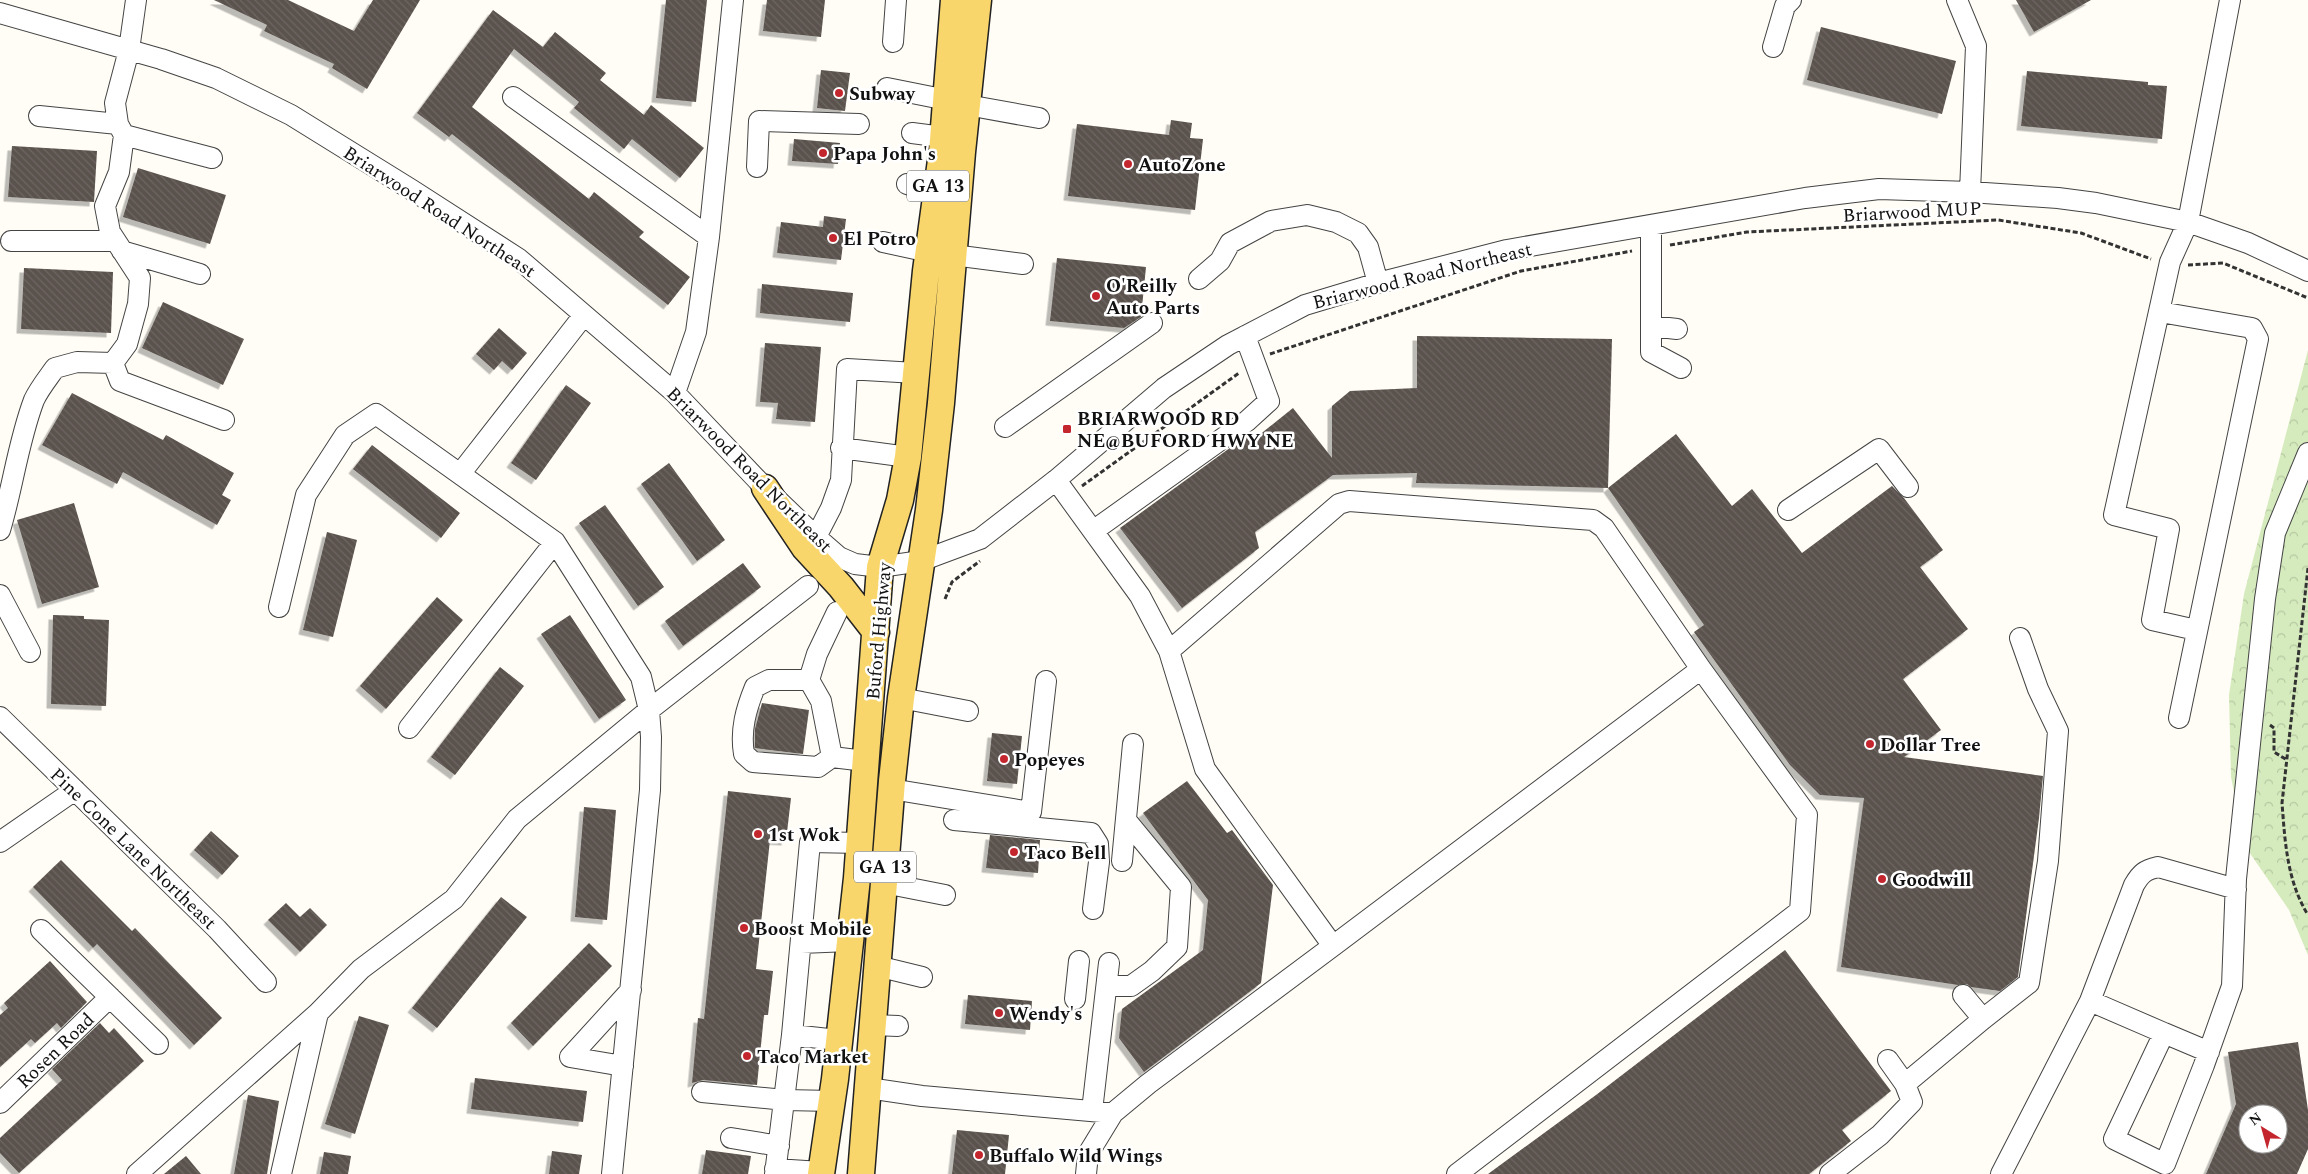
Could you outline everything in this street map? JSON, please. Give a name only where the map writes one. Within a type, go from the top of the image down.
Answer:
[{"type":"main road","name":"Buford Highway","points":[[861,1174],[868,1088],[885,1025],[877,966],[891,788],[901,698],[941,403],[941,254],[936,193],[943,137],[957,102],[954,0]]},
{"type":"main road","name":"Buford Highway","points":[[821,1173],[832,1101],[860,843],[880,566],[900,500],[908,457],[916,372],[941,254],[957,102],[978,0]]},
{"type":"main road","points":[[765,488],[805,548],[841,587],[876,632]]},
{"type":"street","points":[[113,363],[127,344],[138,304],[140,278],[110,232],[105,206],[119,172],[121,129],[115,103],[129,50],[136,0]]},
{"type":"street","points":[[675,392],[696,332],[709,237],[733,0]]},
{"type":"street","points":[[893,42],[896,0]]},
{"type":"street","points":[[1773,47],[1785,6],[1791,0]]},
{"type":"street","points":[[1957,0],[1976,46],[1970,192]]},
{"type":"street","points":[[2196,630],[2152,620],[2170,529],[2114,515],[2170,262],[2188,222],[2230,0]]},
{"type":"street","name":"Briarwood Road Northeast","points":[[0,13],[129,50],[216,78],[291,115],[519,259],[675,392],[765,488],[816,537],[839,557],[855,564],[880,566],[921,561],[980,539],[1056,480],[1164,388],[1228,345],[1305,305],[1378,283],[1507,250],[1805,198],[1879,189],[1970,192],[2058,198],[2096,203],[2188,222],[2248,243],[2308,272]]},
{"type":"street","points":[[887,88],[1039,118]]},
{"type":"street","points":[[513,97],[709,237]]},
{"type":"street","points":[[40,116],[121,129],[212,158]]},
{"type":"street","points":[[757,167],[759,121],[859,124]]},
{"type":"street","points":[[912,133],[943,137]]},
{"type":"street","points":[[907,184],[936,193]]},
{"type":"street","points":[[1199,279],[1220,261],[1230,244],[1271,222],[1307,215],[1336,222],[1358,233],[1368,247],[1378,283]]},
{"type":"street","points":[[1651,225],[1651,352],[1681,368]]},
{"type":"street","points":[[884,240],[941,254],[1023,264]]},
{"type":"street","points":[[12,241],[119,246],[200,274]]},
{"type":"street","points":[[2160,312],[2252,328],[2258,339],[2179,718]]},
{"type":"street","points":[[460,474],[584,315]]},
{"type":"street","points":[[1005,426],[1152,323]]},
{"type":"street","points":[[1651,326],[1677,329]]},
{"type":"street","points":[[1093,531],[1247,421],[1269,401],[1246,336]]},
{"type":"street","points":[[0,530],[11,492],[20,442],[35,398],[55,368],[77,362],[113,363]]},
{"type":"street","points":[[113,363],[120,381],[224,420]]},
{"type":"street","points":[[816,537],[831,508],[841,480],[841,448],[847,369],[916,372]]},
{"type":"street","points":[[279,607],[306,495],[345,435],[376,414],[555,542],[641,677],[649,710],[651,737],[650,790],[612,1174]]},
{"type":"street","points":[[841,448],[908,457]]},
{"type":"street","points":[[1788,510],[1879,449],[1908,487]]},
{"type":"street","points":[[2164,1033],[2114,1139],[2164,1164],[2209,1052],[2232,986],[2236,890],[2265,598],[2275,533],[2308,453]]},
{"type":"street","points":[[1056,480],[1140,596],[1169,651],[1205,769],[1333,946]]},
{"type":"street","points":[[1169,651],[1339,504],[1349,501],[1592,520],[1604,528],[1701,669],[1806,814],[1800,911],[1457,1174]]},
{"type":"street","points":[[409,728],[555,542]]},
{"type":"street","points":[[137,1174],[318,1014],[362,969],[454,899],[517,819],[649,710],[808,586]]},
{"type":"street","points":[[0,595],[30,652]]},
{"type":"street","points":[[832,757],[821,701],[810,680],[817,654],[838,612]]},
{"type":"street","points":[[1905,1084],[2029,983],[2048,861],[2058,731],[2038,689],[2020,638]]},
{"type":"street","points":[[1086,1174],[1088,1154],[1113,1113],[1148,1084],[1701,669]]},
{"type":"street","points":[[810,680],[769,680],[756,687],[745,711],[742,743],[744,754],[753,762],[818,767],[832,757],[865,761]]},
{"type":"street","points":[[891,788],[1031,812],[1046,681]]},
{"type":"street","points":[[901,698],[968,711]]},
{"type":"street","name":"Pine Cone Lane Northeast","points":[[0,717],[217,929],[266,982]]},
{"type":"street","points":[[1122,862],[1133,744]]},
{"type":"street","points":[[0,842],[75,790]]},
{"type":"street","points":[[954,820],[1091,833],[1098,844],[1093,909]]},
{"type":"street","points":[[1107,986],[1131,986],[1152,971],[1177,947],[1181,887],[1126,820]]},
{"type":"street","points":[[821,1173],[775,1172],[785,1100],[802,942],[810,842],[860,843]]},
{"type":"street","points":[[2002,1174],[2090,1001],[2134,885],[2140,874],[2146,870],[2158,867],[2236,890]]},
{"type":"street","points":[[884,883],[945,895]]},
{"type":"street","points":[[41,930],[158,1044]]},
{"type":"street","points":[[802,942],[849,941]]},
{"type":"street","points":[[1075,1000],[1080,961]]},
{"type":"street","points":[[1092,1112],[1109,963]]},
{"type":"street","points":[[877,966],[922,977]]},
{"type":"street","points":[[623,1066],[570,1057],[631,990]]},
{"type":"street","points":[[1963,995],[1984,1019]]},
{"type":"street","name":"Rosen Road","points":[[0,1103],[110,997]]},
{"type":"street","points":[[2090,1001],[2209,1052]]},
{"type":"street","points":[[281,1174],[318,1014]]},
{"type":"street","points":[[792,1035],[838,1040]]},
{"type":"street","points":[[1830,1174],[1880,1135],[1912,1102],[1905,1084],[1888,1060]]},
{"type":"street","points":[[868,1088],[922,1096],[1113,1113]]},
{"type":"street","points":[[702,1092],[785,1100],[832,1101]]},
{"type":"street","points":[[731,1138],[779,1146]]},
{"type":"path","name":"Briarwood MUP","points":[[1670,245],[1747,232],[1998,220],[2081,234],[2151,259]]},
{"type":"path","points":[[1269,354],[1521,271],[1632,252]]},
{"type":"path","points":[[2187,265],[2223,263],[2308,298]]},
{"type":"path","points":[[1086,483],[1246,368]]},
{"type":"path","points":[[2308,568],[2282,803],[2284,842],[2289,870],[2300,903],[2308,915]]},
{"type":"path","points":[[2274,728],[2274,752],[2287,760]]},
{"type":"green space","points":[[2308,350],[2308,955],[2289,910],[2245,846],[2231,777],[2229,695],[2244,594]]},
{"type":"building","points":[[214,0],[288,0],[354,31],[373,0],[420,0],[367,89],[332,68],[334,64],[264,31],[267,25]]},
{"type":"building","points":[[666,0],[707,0],[696,102],[656,98]]},
{"type":"building","points":[[767,0],[825,0],[821,37],[763,31]]},
{"type":"building","points":[[2016,0],[2091,0],[2034,32]]},
{"type":"building","points":[[493,10],[543,47],[555,32],[606,73],[600,80],[644,115],[651,105],[704,148],[680,178],[632,139],[624,149],[574,108],[579,102],[514,49],[472,107],[589,199],[594,192],[644,232],[639,237],[690,277],[668,305],[452,134],[449,137],[417,113]]},
{"type":"building","points":[[1821,27],[1956,61],[1942,114],[1807,80]]},
{"type":"building","points":[[821,70],[850,73],[845,111],[817,108]]},
{"type":"building","points":[[2027,71],[2148,82],[2148,85],[2167,86],[2162,139],[2021,126]]},
{"type":"building","points":[[1171,120],[1192,123],[1190,138],[1203,139],[1195,210],[1068,196],[1077,124],[1169,135]]},
{"type":"building","points":[[794,139],[840,143],[838,164],[792,161]]},
{"type":"building","points":[[12,146],[97,151],[94,202],[8,197]]},
{"type":"building","points":[[138,168],[226,195],[210,244],[123,217]]},
{"type":"building","points":[[824,216],[846,219],[841,260],[777,253],[781,222],[823,227]]},
{"type":"building","points":[[1057,258],[1146,267],[1141,317],[1124,328],[1050,321]]},
{"type":"building","points":[[24,268],[113,272],[111,333],[21,329]]},
{"type":"building","points":[[762,284],[853,293],[850,322],[760,313]]},
{"type":"building","points":[[163,302],[244,339],[223,385],[142,348]]},
{"type":"building","points":[[499,328],[527,353],[512,370],[502,361],[494,370],[476,354]]},
{"type":"building","points":[[1417,336],[1612,339],[1608,488],[1416,483],[1417,473],[1333,475],[1255,532],[1259,548],[1182,608],[1120,528],[1249,434],[1253,440],[1293,408],[1332,458],[1332,406],[1350,391],[1417,388]]},
{"type":"building","points":[[765,343],[821,347],[815,422],[776,419],[778,403],[760,402]]},
{"type":"building","points":[[566,385],[591,403],[536,480],[511,463]]},
{"type":"building","points":[[72,393],[163,440],[166,435],[234,473],[222,495],[231,500],[217,525],[123,472],[117,484],[42,445]]},
{"type":"building","points":[[1676,434],[1732,506],[1752,489],[1802,553],[1892,486],[1904,498],[1943,550],[1920,567],[1968,629],[1903,679],[1941,730],[1904,757],[2043,776],[2018,977],[2000,991],[1971,987],[1967,984],[1958,985],[1841,967],[1864,798],[1820,795],[1790,765],[1694,632],[1704,625],[1608,488]]},
{"type":"building","points":[[372,445],[460,513],[441,538],[353,469]]},
{"type":"building","points":[[669,463],[725,540],[697,561],[641,484]]},
{"type":"building","points":[[74,503],[99,587],[42,604],[17,520]]},
{"type":"building","points":[[605,505],[664,587],[638,606],[579,523]]},
{"type":"building","points":[[327,532],[357,540],[333,637],[303,630]]},
{"type":"building","points":[[743,563],[761,587],[683,646],[665,621]]},
{"type":"building","points":[[437,597],[463,620],[386,709],[360,686]]},
{"type":"building","points":[[53,615],[84,616],[84,619],[109,620],[106,706],[51,704]]},
{"type":"building","points":[[570,615],[626,700],[599,719],[541,634]]},
{"type":"building","points":[[500,667],[524,686],[455,775],[431,757]]},
{"type":"building","points":[[762,703],[809,710],[803,754],[755,748],[755,729]]},
{"type":"building","name":"Popeyes","points":[[992,733],[1022,736],[1017,784],[987,781]]},
{"type":"building","points":[[1187,781],[1227,833],[1232,830],[1273,885],[1261,983],[1144,1072],[1119,1038],[1122,1009],[1203,950],[1208,900],[1143,813]]},
{"type":"building","points":[[728,791],[791,798],[786,841],[770,840],[756,969],[773,971],[768,1015],[764,1015],[757,1085],[703,1080],[692,1083],[698,1018],[704,1019]]},
{"type":"building","points":[[584,807],[616,810],[607,920],[575,917]]},
{"type":"building","points":[[211,831],[239,856],[222,875],[194,850]]},
{"type":"building","name":"Taco Bell","points":[[990,835],[1040,840],[1038,873],[986,868]]},
{"type":"building","points":[[61,860],[132,931],[135,928],[222,1018],[194,1045],[97,944],[93,948],[33,887]]},
{"type":"building","points":[[501,897],[527,917],[437,1028],[412,1008]]},
{"type":"building","points":[[286,903],[300,917],[310,908],[327,925],[300,952],[268,920]]},
{"type":"building","points":[[589,943],[612,966],[533,1046],[511,1023]]},
{"type":"building","points":[[1785,950],[1891,1091],[1842,1130],[1851,1141],[1809,1174],[1488,1174],[1596,1095]]},
{"type":"building","points":[[50,961],[87,1002],[61,1028],[57,1023],[35,1043],[31,1039],[0,1067],[0,1015],[8,1008],[4,1003]]},
{"type":"building","points":[[968,995],[1032,1001],[1030,1030],[965,1024]]},
{"type":"building","points":[[359,1016],[389,1025],[355,1134],[325,1124]]},
{"type":"building","points":[[100,1023],[109,1033],[114,1028],[144,1061],[19,1173],[0,1153],[0,1138],[62,1080],[52,1069]]},
{"type":"building","points":[[2298,1042],[2308,1110],[2308,1149],[2297,1174],[2206,1174],[2236,1104],[2228,1052]]},
{"type":"building","points":[[475,1078],[587,1091],[583,1122],[471,1109]]},
{"type":"building","points":[[248,1095],[279,1101],[267,1174],[234,1174]]},
{"type":"building","points":[[957,1130],[1009,1135],[1005,1174],[952,1174]]},
{"type":"building","points":[[706,1150],[751,1156],[748,1174],[702,1174]]},
{"type":"building","points":[[552,1151],[582,1155],[579,1174],[549,1174]]},
{"type":"building","points":[[324,1152],[351,1156],[348,1174],[320,1174]]},
{"type":"building","points":[[186,1156],[201,1174],[164,1174]]},
{"type":"place","name":"Subway","points":[[839,93]]},
{"type":"place","name":"Papa John's","points":[[823,153]]},
{"type":"place","name":"AutoZone","points":[[1128,164]]},
{"type":"place","name":"El Potro","points":[[833,238]]},
{"type":"place","name":"O'Reilly Auto Parts","points":[[1096,296]]},
{"type":"place","name":"BRIARWOOD RD NE@BUFORD HWY NE","points":[[1067,429]]},
{"type":"place","name":"Dollar Tree","points":[[1870,744]]},
{"type":"place","name":"Popeyes","points":[[1004,759]]},
{"type":"place","name":"1st Wok","points":[[758,834]]},
{"type":"place","name":"Taco Bell","points":[[1014,852]]},
{"type":"place","name":"Goodwill","points":[[1882,879]]},
{"type":"place","name":"Boost Mobile","points":[[744,928]]},
{"type":"place","name":"Wendy's","points":[[999,1013]]},
{"type":"place","name":"Taco Market","points":[[747,1056]]},
{"type":"place","name":"Buffalo Wild Wings","points":[[979,1155]]}]
